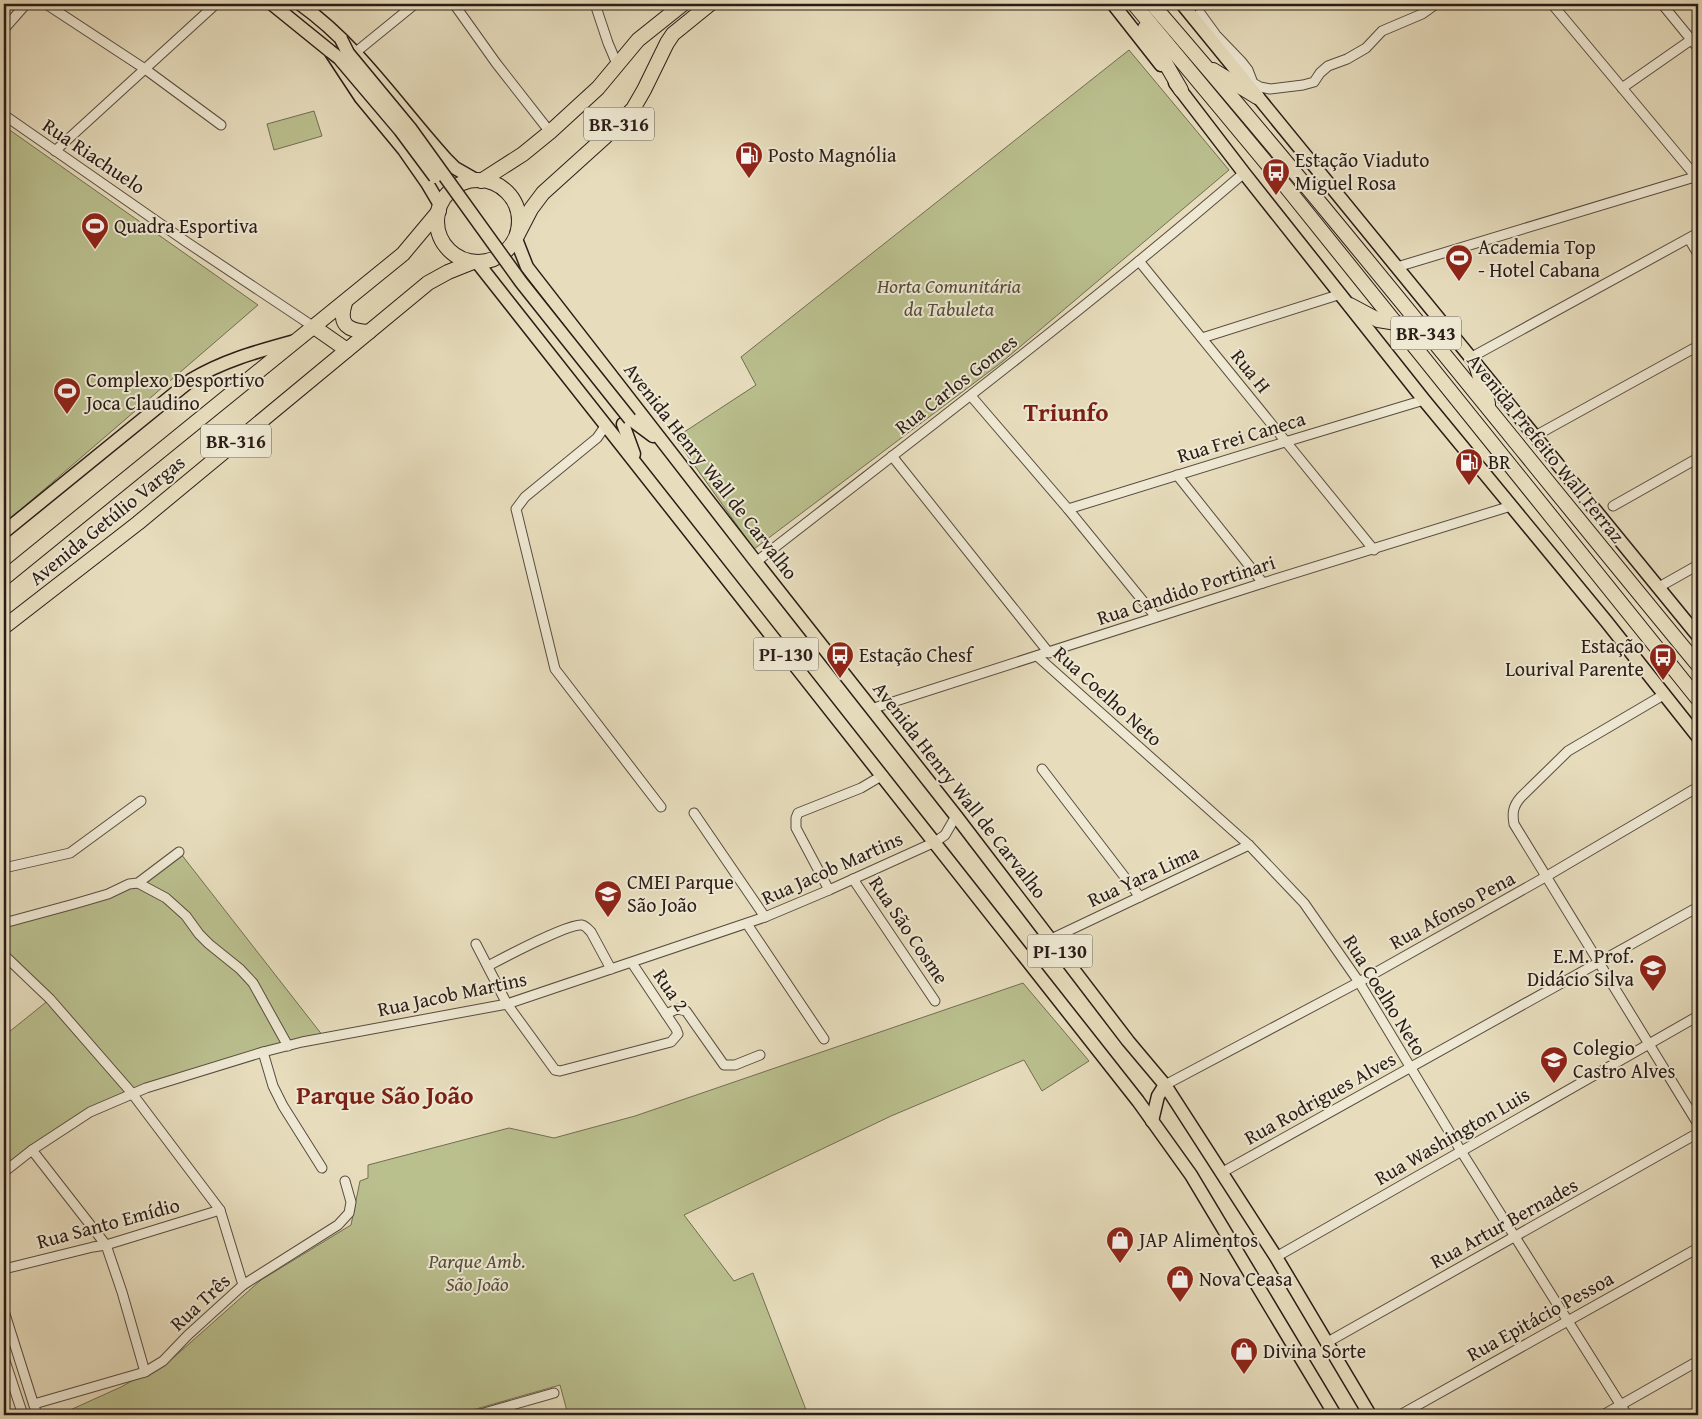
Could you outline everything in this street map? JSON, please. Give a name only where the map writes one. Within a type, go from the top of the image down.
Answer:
[{"type":"highway","name":"Avenida Getúlio Vargas","points":[[4,578],[403,254],[439,208],[444,198],[455,187],[469,181],[483,181],[523,154],[550,132],[594,92],[638,40],[682,4]]},
{"type":"highway","name":"Avenida Getúlio Vargas","points":[[4,627],[138,523],[428,283],[448,272],[475,262],[489,261],[500,257],[509,249],[543,192],[605,137],[633,109],[673,34],[710,4]]},
{"type":"highway","points":[[1133,4],[1181,90]]},
{"type":"highway","name":"Avenida Prefeito Wall Ferraz","points":[[1133,4],[1397,323],[1698,699]]},
{"type":"highway","name":"Avenida Prefeito Wall Ferraz","points":[[1152,4],[1204,64],[1698,665]]},
{"type":"highway","points":[[1204,64],[1257,97]]},
{"type":"highway","name":"Avenida Henry Wall de Carvalho","points":[[483,181],[506,190],[516,203],[519,210],[520,225],[516,238]]},
{"type":"highway","points":[[439,208],[437,226],[441,239],[449,250],[460,258],[475,262]]},
{"type":"highway","name":"BR-343","points":[[1345,299],[1378,320],[1397,323]]},
{"type":"highway","points":[[345,303],[342,316],[345,325],[355,331],[369,332]]},
{"type":"highway","points":[[314,327],[347,350]]},
{"type":"highway","points":[[1473,361],[1490,411]]},
{"type":"main road","points":[[272,4],[339,58],[400,130],[498,263],[626,421],[664,443]]},
{"type":"main road","points":[[300,4],[312,12],[356,52],[455,168],[483,181]]},
{"type":"main road","name":"BR-343","points":[[1113,4],[1244,173],[1345,299]]},
{"type":"main road","name":"Avenida Prefeito Wall Ferraz","points":[[1182,4],[1251,84],[1257,97],[1698,636]]},
{"type":"main road","points":[[341,40],[348,54],[410,128],[521,282],[626,421],[638,466]]},
{"type":"main road","points":[[330,51],[360,98],[404,150],[427,183],[439,208]]},
{"type":"main road","name":"Avenida Henry Wall de Carvalho","points":[[516,238],[527,266],[956,816],[1128,1041],[1165,1085],[1276,1258],[1370,1415]]},
{"type":"main road","name":"PI-130","points":[[475,262],[1105,1057],[1191,1176],[1335,1415]]},
{"type":"main road","points":[[1345,299],[1424,400],[1665,694],[1698,737]]},
{"type":"main road","name":"Avenida Getúlio Vargas","points":[[4,532],[191,380],[214,367],[236,358],[297,341]]},
{"type":"main road","points":[[1152,1121],[1158,1096],[1165,1085]]},
{"type":"street","points":[[4,29],[26,4]]},
{"type":"street","points":[[46,4],[145,69],[221,125]]},
{"type":"street","points":[[55,151],[216,4]]},
{"type":"street","points":[[356,52],[415,4]]},
{"type":"street","points":[[454,4],[550,132]]},
{"type":"street","points":[[595,4],[617,64]]},
{"type":"street","points":[[1200,13],[1216,35],[1248,70],[1251,84],[1270,89],[1314,82],[1328,66],[1347,59],[1366,48],[1382,31],[1422,14],[1436,4]]},
{"type":"street","points":[[1396,267],[1698,177],[1552,4]]},
{"type":"street","points":[[1662,4],[1695,38],[1698,48]]},
{"type":"street","points":[[1622,88],[1695,38]]},
{"type":"street","name":"Rua Riachuelo","points":[[4,115],[314,327]]},
{"type":"street","name":"Rua Carlos Gomes","points":[[756,562],[971,396],[1139,261],[1244,173]]},
{"type":"street","points":[[1473,361],[1698,233]]},
{"type":"street","points":[[1689,238],[1698,254]]},
{"type":"street","name":"Rua H","points":[[1139,261],[1374,550]]},
{"type":"street","points":[[1202,338],[1345,299]]},
{"type":"street","points":[[1535,436],[1698,346]]},
{"type":"street","points":[[971,396],[1068,509],[1156,618]]},
{"type":"street","name":"Rua Frei Caneca","points":[[1068,509],[1424,400]]},
{"type":"street","points":[[606,425],[597,438],[525,497],[516,509],[555,669],[662,807]]},
{"type":"street","points":[[892,456],[1048,652]]},
{"type":"street","points":[[1612,506],[1698,458]]},
{"type":"street","points":[[1177,475],[1263,583]]},
{"type":"street","name":"Rua Candido Portinari","points":[[871,709],[1263,583],[1511,506]]},
{"type":"street","points":[[1659,587],[1698,566]]},
{"type":"street","name":"Rua Coelho Neto","points":[[1038,656],[1249,845],[1304,903],[1359,982],[1461,1152],[1516,1236],[1627,1415]]},
{"type":"street","points":[[1665,694],[1568,751],[1516,803],[1512,815],[1514,824],[1698,1124]]},
{"type":"street","points":[[1042,769],[1140,898]]},
{"type":"street","points":[[829,890],[796,828],[798,813],[861,788],[883,775]]},
{"type":"street","name":"Rua Afonso Pena","points":[[1165,1085],[1359,982],[1698,788]]},
{"type":"street","points":[[4,868],[70,853],[141,801]]},
{"type":"street","points":[[694,813],[766,917]]},
{"type":"street","name":"Rua Jacob Martins","points":[[4,1172],[32,1150],[90,1112],[132,1094],[190,1074],[288,1046],[332,1036],[507,1004],[747,924],[829,890],[934,842],[945,835],[956,816]]},
{"type":"street","name":"Rua Yara Lima","points":[[1051,939],[1249,845]]},
{"type":"street","points":[[4,923],[99,897],[129,884],[138,883],[179,852]]},
{"type":"street","name":"Rua São Cosme","points":[[853,879],[935,1001]]},
{"type":"street","points":[[138,883],[166,898],[186,916],[199,934],[220,954],[240,969],[253,983],[288,1046]]},
{"type":"street","name":"Rua Rodrigues Alves","points":[[1221,1174],[1698,907]]},
{"type":"street","points":[[747,924],[824,1039]]},
{"type":"street","points":[[488,966],[547,937],[581,925],[587,927],[591,932],[611,969]]},
{"type":"street","points":[[476,944],[507,1004]]},
{"type":"street","points":[[4,955],[50,1000],[132,1094],[220,1210],[243,1285]]},
{"type":"street","name":"Rua 2","points":[[507,1004],[555,1070],[560,1071],[671,1042],[677,1037],[676,1028],[632,962]]},
{"type":"street","points":[[666,1014],[677,1009],[686,1011],[724,1065],[735,1065],[760,1055]]},
{"type":"street","name":"Rua Washington Luis","points":[[1276,1258],[1698,1016]]},
{"type":"street","points":[[263,1052],[273,1086],[283,1106],[322,1168]]},
{"type":"street","name":"Rua Artur Bernades","points":[[1326,1343],[1698,1133]]},
{"type":"street","points":[[32,1150],[106,1245],[145,1372]]},
{"type":"street","name":"Rua Três","points":[[34,1404],[145,1372],[164,1361],[243,1285],[338,1225],[349,1213],[351,1202],[346,1181]]},
{"type":"street","name":"Rua Santo Emídio","points":[[4,1269],[106,1245],[220,1210]]},
{"type":"street","name":"Rua Epitácio Pessoa","points":[[1400,1415],[1698,1248]]},
{"type":"street","points":[[4,1312],[37,1415]]},
{"type":"street","points":[[4,1358],[23,1415]]},
{"type":"street","points":[[1603,1415],[1698,1362]]},
{"type":"street","points":[[478,1415],[554,1393]]},
{"type":"green space","name":"Horta Comunitária da Tabuleta","points":[[1129,50],[1229,170],[1002,362],[754,549],[675,438],[756,385],[741,357]]},
{"type":"green space","points":[[314,111],[322,136],[274,150],[267,124]]},
{"type":"green space","name":"Complexo Desportivo Joca Claudino","points":[[4,126],[258,305],[4,524]]},
{"type":"green space","points":[[181,854],[323,1036],[114,1101],[4,1171],[4,1036],[50,999],[4,950],[4,924],[124,889]]},
{"type":"green space","name":"Parque Amb. São João","points":[[1023,983],[1089,1061],[1042,1091],[1024,1060],[891,1116],[684,1215],[734,1281],[753,1273],[808,1415],[568,1415],[560,1385],[455,1415],[59,1415],[121,1387],[173,1358],[261,1280],[351,1225],[360,1181],[368,1178],[368,1165],[509,1128],[554,1138],[635,1116]]},
{"type":"place","name":"Posto Magnólia","points":[[749,179]]},
{"type":"place","name":"Estação Viaduto Miguel Rosa","points":[[1276,196]]},
{"type":"place","name":"Quadra Esportiva","points":[[95,250]]},
{"type":"place","name":"Academia Top - Hotel Cabana","points":[[1459,282]]},
{"type":"place","name":"Complexo Desportivo Joca Claudino","points":[[67,415]]},
{"type":"place","name":"BR","points":[[1469,486]]},
{"type":"place","name":"Estação Chesf","points":[[840,679]]},
{"type":"place","name":"Estação Lourival Parente","points":[[1663,681]]},
{"type":"place","name":"CMEI Parque São João","points":[[608,918]]},
{"type":"place","name":"E.M. Prof. Didácio Silva","points":[[1653,992]]},
{"type":"place","name":"Colegio Castro Alves","points":[[1554,1084]]},
{"type":"place","name":"JAP Alimentos","points":[[1120,1264]]},
{"type":"place","name":"Nova Ceasa","points":[[1180,1303]]},
{"type":"place","name":"Divina Sorte","points":[[1244,1375]]},
{"type":"district","name":"Triunfo","points":[[1066,412]]},
{"type":"district","name":"Parque São João","points":[[385,1095]]}]
